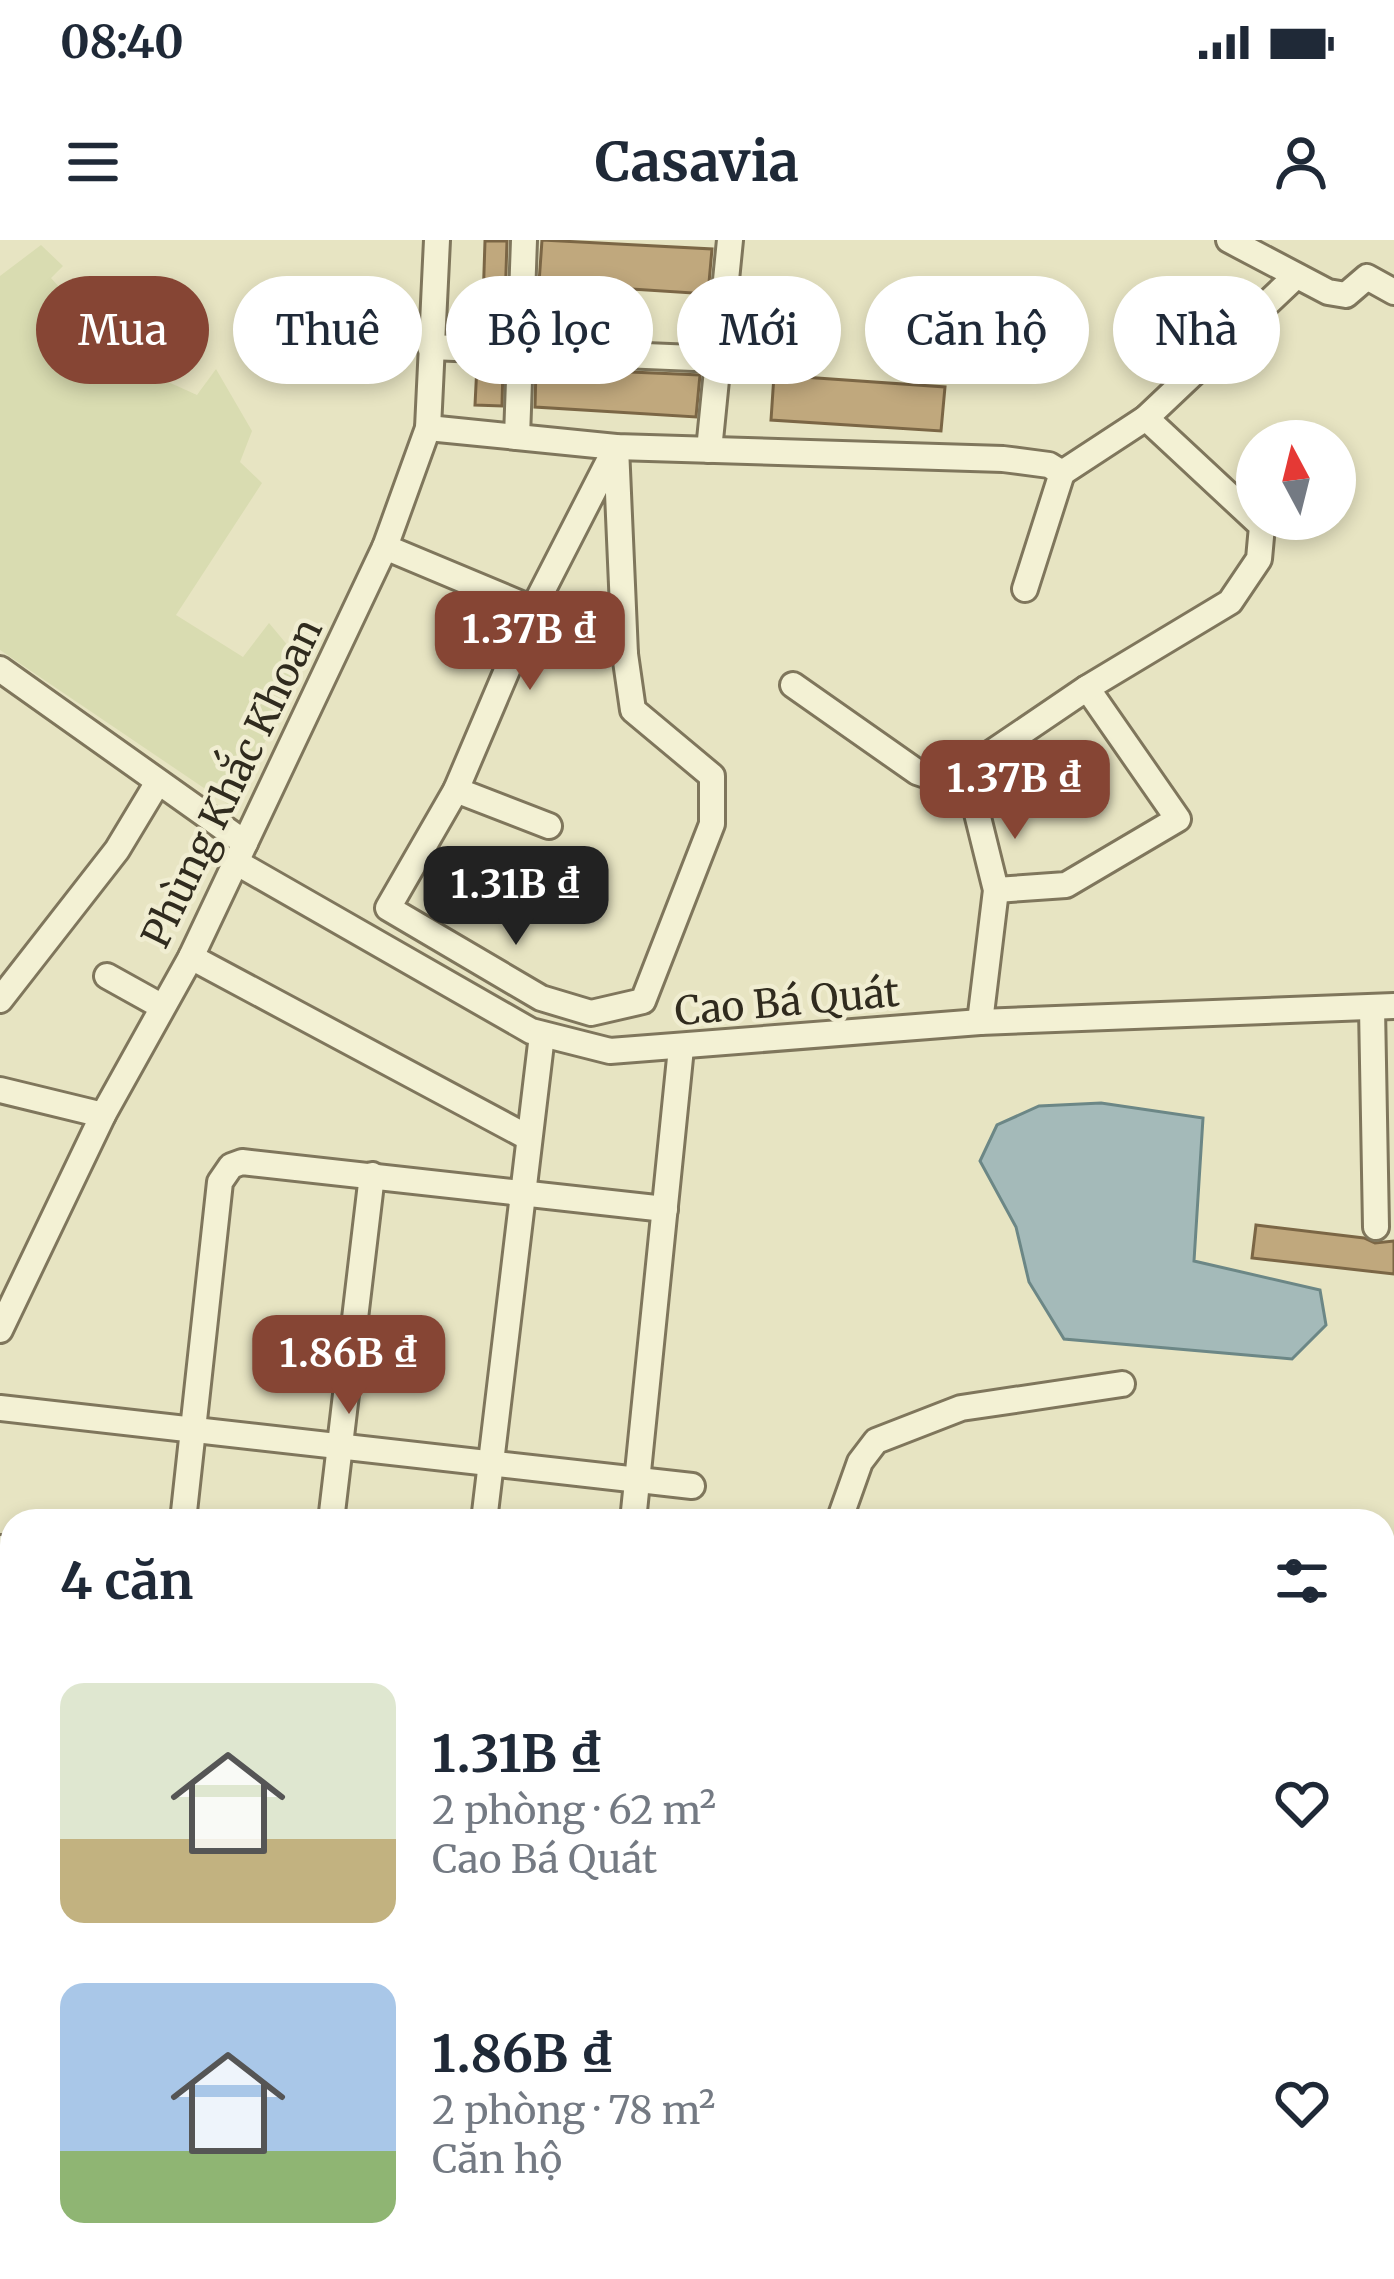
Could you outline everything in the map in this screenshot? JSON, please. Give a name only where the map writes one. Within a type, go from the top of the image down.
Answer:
[{"type":"street","name":"Phùng Khắc Khoan","points":[[3,1316],[103,1114],[191,957],[385,547],[428,428],[437,240]]},
{"type":"street","points":[[523,276],[524,240]]},
{"type":"street","points":[[726,276],[730,240]]},
{"type":"street","points":[[1229,240],[1328,292],[1346,295],[1364,277],[1394,292]]},
{"type":"street","points":[[1025,589],[1062,473],[1146,418],[1296,276]]},
{"type":"street","points":[[430,347],[446,348]]},
{"type":"street","points":[[517,437],[519,384]]},
{"type":"street","points":[[709,450],[716,384]]},
{"type":"street","points":[[980,1022],[996,890],[969,781],[981,758],[1230,602],[1259,559],[1262,526],[1146,418]]},
{"type":"street","points":[[428,428],[616,447],[1003,459],[1049,465],[1062,473]]},
{"type":"street","points":[[616,447],[625,655],[633,710],[712,776],[712,824],[643,1001],[591,1013],[542,998],[388,908],[456,790],[533,609],[616,447]]},
{"type":"street","points":[[385,547],[533,609],[625,655]]},
{"type":"street","name":"Cao Bá Quát","points":[[0,669],[158,782],[239,852],[542,1035],[610,1051],[980,1022],[1383,1007]]},
{"type":"street","points":[[793,685],[917,772],[969,781]]},
{"type":"street","points":[[996,890],[1066,885],[1178,819],[1087,688]]},
{"type":"street","points":[[0,1000],[117,850],[158,782]]},
{"type":"street","points":[[456,790],[548,826]]},
{"type":"street","points":[[191,957],[529,1138]]},
{"type":"street","points":[[107,976],[161,1006]]},
{"type":"street","points":[[1376,1227],[1383,1007]]},
{"type":"street","points":[[485,1509],[542,1035]]},
{"type":"street","points":[[634,1509],[681,1048]]},
{"type":"street","points":[[0,1090],[103,1114]]},
{"type":"street","points":[[184,1509],[224,1174],[242,1162],[665,1209]]},
{"type":"street","points":[[332,1509],[372,1175]]},
{"type":"street","points":[[843,1509],[860,1462],[875,1441],[961,1408],[1122,1384]]},
{"type":"street","points":[[0,1408],[692,1486]]},
{"type":"green space","points":[[41,245],[63,266],[53,276],[36,276],[36,384],[173,384],[197,395],[216,369],[252,431],[240,462],[262,483],[176,615],[243,657],[269,623],[304,665],[232,807],[0,650],[0,276]]},
{"type":"shaded area","points":[[1101,1103],[1203,1118],[1194,1261],[1320,1290],[1326,1325],[1292,1359],[1064,1339],[1029,1282],[1016,1227],[980,1161],[997,1125],[1039,1106]]},
{"type":"building","points":[[542,240],[712,249],[710,276],[677,276],[677,292],[653,290],[653,276],[539,276]]},
{"type":"building","points":[[485,241],[507,241],[506,276],[484,276]]},
{"type":"building","points":[[653,373],[677,374],[677,384],[699,384],[696,417],[535,407],[536,384],[653,384]]},
{"type":"building","points":[[841,380],[945,387],[941,431],[771,420],[773,384],[841,384]]},
{"type":"building","points":[[476,384],[503,384],[502,406],[475,405]]},
{"type":"building","points":[[1256,1225],[1375,1243],[1394,1241],[1394,1274],[1252,1258]]}]
